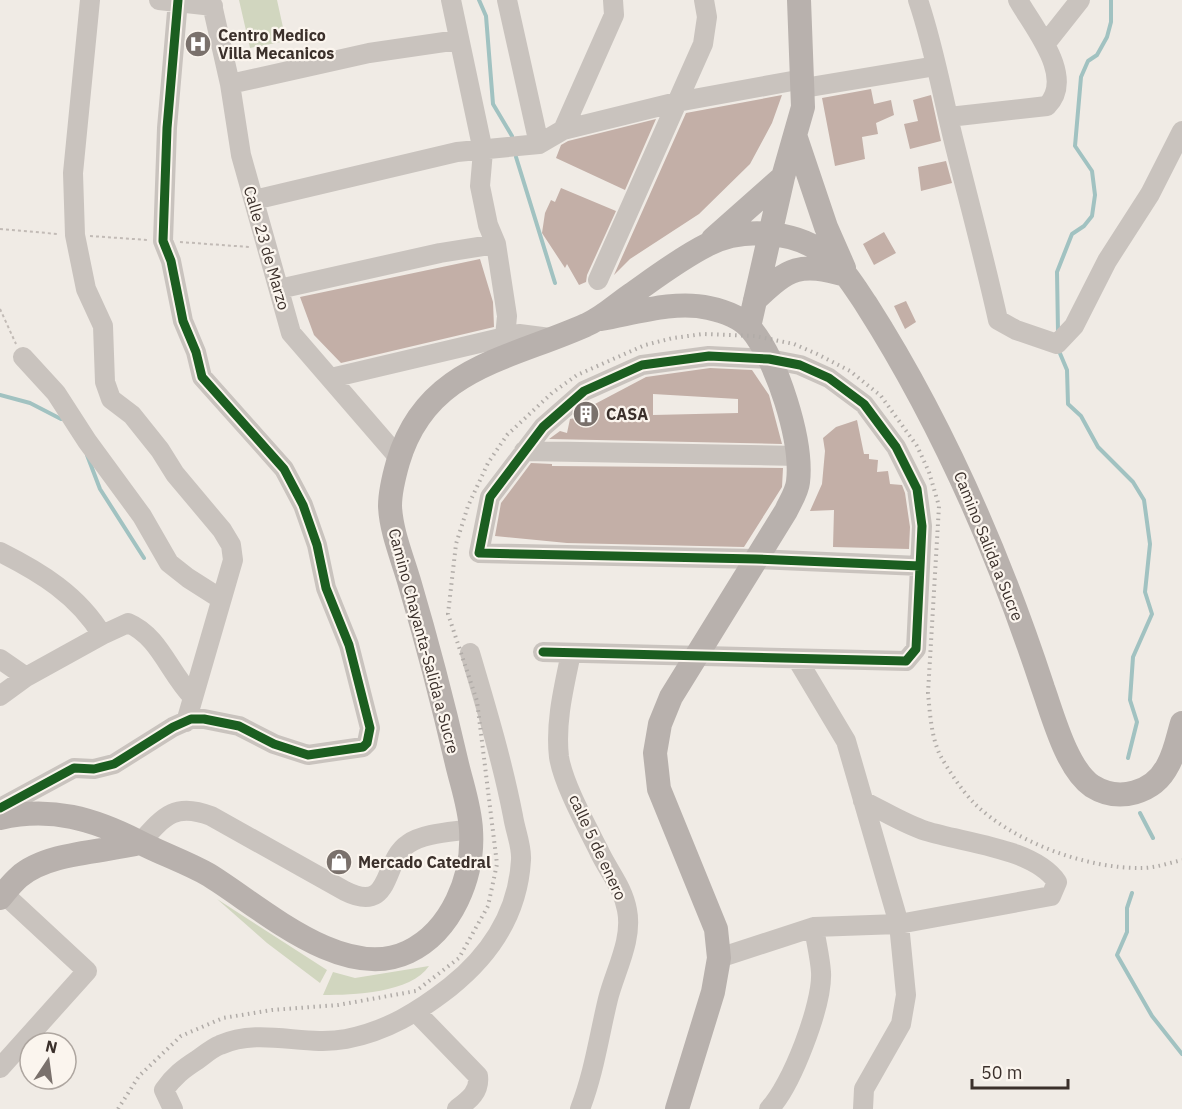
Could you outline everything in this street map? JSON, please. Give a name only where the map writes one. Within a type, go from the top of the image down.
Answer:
[{"type":"main road","points":[[749,327],[783,177],[804,107],[799,0]]},
{"type":"main road","points":[[796,138],[822,216],[847,275]]},
{"type":"main road","points":[[709,243],[783,177]]},
{"type":"main road","name":"Camino Chayanta-Salida a Sucre","points":[[0,818],[25,812],[87,819],[118,830],[140,843],[199,869],[325,948],[370,959],[409,952],[446,920],[459,899],[466,875],[471,829],[447,722],[392,523],[390,502],[405,437],[426,405],[452,382],[509,354],[591,324],[709,243],[752,233],[769,234]]},
{"type":"main road","name":"Camino Salida a Sucre","points":[[769,234],[788,237],[822,251],[847,275],[883,332],[961,474],[1038,670],[1054,721],[1076,770],[1092,786],[1113,794],[1129,795],[1150,786],[1168,767],[1182,723]]},
{"type":"main road","points":[[755,300],[786,272],[805,268],[847,275]]},
{"type":"main road","points":[[591,324],[597,320],[690,305],[725,313],[749,327],[769,360],[784,398],[799,456],[798,484],[786,511],[670,697],[660,724],[655,753],[659,789],[716,929],[719,958],[713,992],[676,1109]]},
{"type":"main road","points":[[2,896],[20,876],[35,868],[75,853],[115,849],[140,843]]},
{"type":"street","points":[[90,0],[73,173],[75,235],[86,289],[103,326],[105,382],[111,399],[132,415],[160,450],[175,474],[222,530],[231,545],[233,560],[186,722]]},
{"type":"street","points":[[451,0],[483,150],[480,186],[488,225],[496,244],[507,316],[505,337]]},
{"type":"street","points":[[507,0],[539,144]]},
{"type":"street","points":[[563,130],[614,15],[613,0]]},
{"type":"street","points":[[598,280],[703,44],[706,17],[704,0]]},
{"type":"street","points":[[918,0],[933,46],[998,320],[1016,330],[1057,344],[1074,326],[1107,261],[1150,194],[1182,131]]},
{"type":"street","points":[[949,117],[1047,106],[1054,98],[1057,86],[1046,43],[1018,0]]},
{"type":"street","points":[[1046,43],[1080,0]]},
{"type":"street","points":[[0,808],[74,768],[94,769],[114,764],[186,722],[204,719],[239,726],[274,744],[308,754],[363,747],[367,743],[370,728],[349,645],[326,588],[317,545],[303,505],[284,469],[202,377],[196,352],[183,321],[171,261],[162,241],[172,1],[212,3]]},
{"type":"street","name":"Calle 23 de Marzo","points":[[212,3],[230,84],[241,155],[291,333],[399,458]]},
{"type":"street","points":[[230,84],[369,53],[458,40]]},
{"type":"street","points":[[254,200],[457,153],[539,144],[563,130],[677,102],[936,66]]},
{"type":"street","points":[[279,289],[440,253],[496,244]]},
{"type":"street","points":[[332,378],[519,334],[550,338]]},
{"type":"street","points":[[543,652],[906,661],[916,649],[922,526],[917,489],[896,447],[864,404],[829,378],[800,365],[769,360],[709,356],[642,365],[584,391],[543,427],[490,497],[479,552],[756,558],[920,566]]},
{"type":"street","points":[[23,357],[56,393],[87,441],[142,516],[169,563],[221,599]]},
{"type":"street","points":[[524,451],[799,456]]},
{"type":"street","points":[[0,552],[28,566],[78,602],[102,634]]},
{"type":"street","points":[[0,696],[26,677],[102,634],[128,623],[140,628],[152,639],[179,683],[192,696]]},
{"type":"street","points":[[173,1109],[164,1090],[174,1075],[219,1045],[246,1038],[272,1036],[313,1042],[346,1039],[388,1026],[417,1013],[470,971],[493,945],[511,910],[521,859],[501,759],[470,653]]},
{"type":"street","name":"calle 5 de enero","points":[[571,653],[560,706],[560,758],[579,811],[600,853],[621,887],[628,913],[624,948],[608,999],[599,1048],[580,1109]]},
{"type":"street","points":[[797,658],[846,741],[899,924],[906,995],[901,1024],[864,1089],[863,1109]]},
{"type":"street","points":[[0,659],[26,677]]},
{"type":"street","points":[[719,958],[814,927],[899,924],[1051,896],[1057,882],[1048,869],[1005,851],[924,831],[863,801]]},
{"type":"street","points":[[140,843],[159,822],[175,812],[192,809],[211,816],[345,891],[357,897],[369,898],[382,890],[399,852],[409,842],[471,829]]},
{"type":"street","points":[[0,1068],[87,971],[2,896]]},
{"type":"street","points":[[776,1105],[816,1009],[821,974],[814,927]]},
{"type":"street","points":[[417,1013],[478,1076],[479,1083],[472,1098],[457,1109]]},
{"type":"path","points":[[0,229],[267,248]]},
{"type":"path","points":[[0,309],[10,335],[23,357]]},
{"type":"green space","points":[[239,0],[277,0],[286,41],[250,48]]},
{"type":"green space","points":[[217,899],[327,970],[320,983],[267,943]]},
{"type":"green space","points":[[429,966],[421,975],[395,987],[365,993],[323,995],[333,972],[355,978]]},
{"type":"building","points":[[871,89],[874,104],[891,100],[894,115],[876,123],[878,134],[862,137],[865,159],[835,166],[822,98]]},
{"type":"building","points":[[782,95],[772,123],[750,164],[699,214],[630,259],[614,275],[686,113]]},
{"type":"building","points":[[931,95],[941,141],[910,149],[904,124],[918,121],[913,100]]},
{"type":"building","points":[[656,119],[625,190],[556,158],[561,145],[568,141]]},
{"type":"building","points":[[946,161],[952,183],[921,191],[918,167]]},
{"type":"building","points":[[561,188],[616,211],[587,275],[586,282],[579,285],[567,264],[565,268],[542,233],[545,213],[551,200],[555,202]]},
{"type":"building","points":[[884,232],[896,253],[874,265],[863,244]]},
{"type":"building","points":[[480,259],[493,302],[494,327],[341,363],[314,335],[300,297]]},
{"type":"building","points":[[906,301],[916,322],[905,329],[894,306]]},
{"type":"building","points":[[710,368],[752,370],[769,395],[782,444],[549,439],[560,431],[567,433],[570,419],[580,417],[581,410],[592,410],[593,405],[646,377]],"holes":[[[653,394],[738,399],[738,413],[653,415]]]},
{"type":"building","points":[[857,420],[864,454],[869,454],[869,459],[878,460],[877,472],[888,471],[890,484],[902,485],[910,527],[909,549],[833,547],[834,510],[810,511],[822,484],[825,451],[823,438],[836,427]]},
{"type":"building","points":[[531,463],[552,464],[552,466],[783,468],[782,487],[744,547],[567,543],[495,536],[501,503]]},
{"type":"waterway","points":[[479,0],[486,16],[493,104],[512,136]]},
{"type":"waterway","points":[[1058,332],[1057,272],[1072,234],[1084,226],[1092,216],[1095,195],[1092,171],[1075,146],[1081,77],[1088,61],[1097,55],[1107,37],[1111,22],[1111,0]]},
{"type":"waterway","points":[[516,157],[555,283]]},
{"type":"waterway","points":[[1059,351],[1067,370],[1068,404],[1081,416],[1098,447],[1133,482],[1144,500],[1150,544],[1145,592],[1152,614],[1133,657],[1130,700],[1137,722],[1128,758]]},
{"type":"waterway","points":[[0,395],[30,403],[61,419]]},
{"type":"waterway","points":[[87,455],[100,489],[144,558]]},
{"type":"waterway","points":[[1140,813],[1153,838]]},
{"type":"waterway","points":[[1132,893],[1127,908],[1127,932],[1117,955],[1152,1016],[1182,1054]]},
{"type":"railway","points":[[118,1109],[139,1076],[181,1036],[223,1018],[272,1010],[338,1005],[416,991],[459,958],[488,906],[497,864],[477,701],[448,614],[456,544],[468,506],[488,463],[507,435],[552,393],[577,375],[645,345],[673,338],[703,334],[755,336],[794,344],[817,354],[850,371],[881,396],[917,446],[929,472],[939,506],[928,693],[931,724],[940,755],[956,781],[975,804],[991,818],[1030,841],[1075,858],[1098,864],[1142,868],[1182,860]]},
{"type":"cycle path","points":[[0,808],[74,768],[94,769],[114,764],[173,727],[191,719],[204,719],[239,726],[274,744],[308,755],[363,747],[367,743],[370,728],[349,645],[326,588],[317,545],[303,505],[284,469],[202,377],[196,352],[183,321],[171,261],[163,241],[167,128],[178,0]]},
{"type":"cycle path","points":[[543,652],[906,661],[916,649],[922,526],[917,489],[896,447],[864,404],[829,378],[800,365],[769,359],[709,356],[642,365],[584,391],[543,427],[490,497],[479,553],[756,559],[920,566]]},
{"type":"place","name":"Centro Medico Villa Mecanicos","points":[[198,44]]},
{"type":"place","name":"CASA","points":[[586,414]]},
{"type":"place","name":"Mercado Catedral","points":[[339,862]]}]
